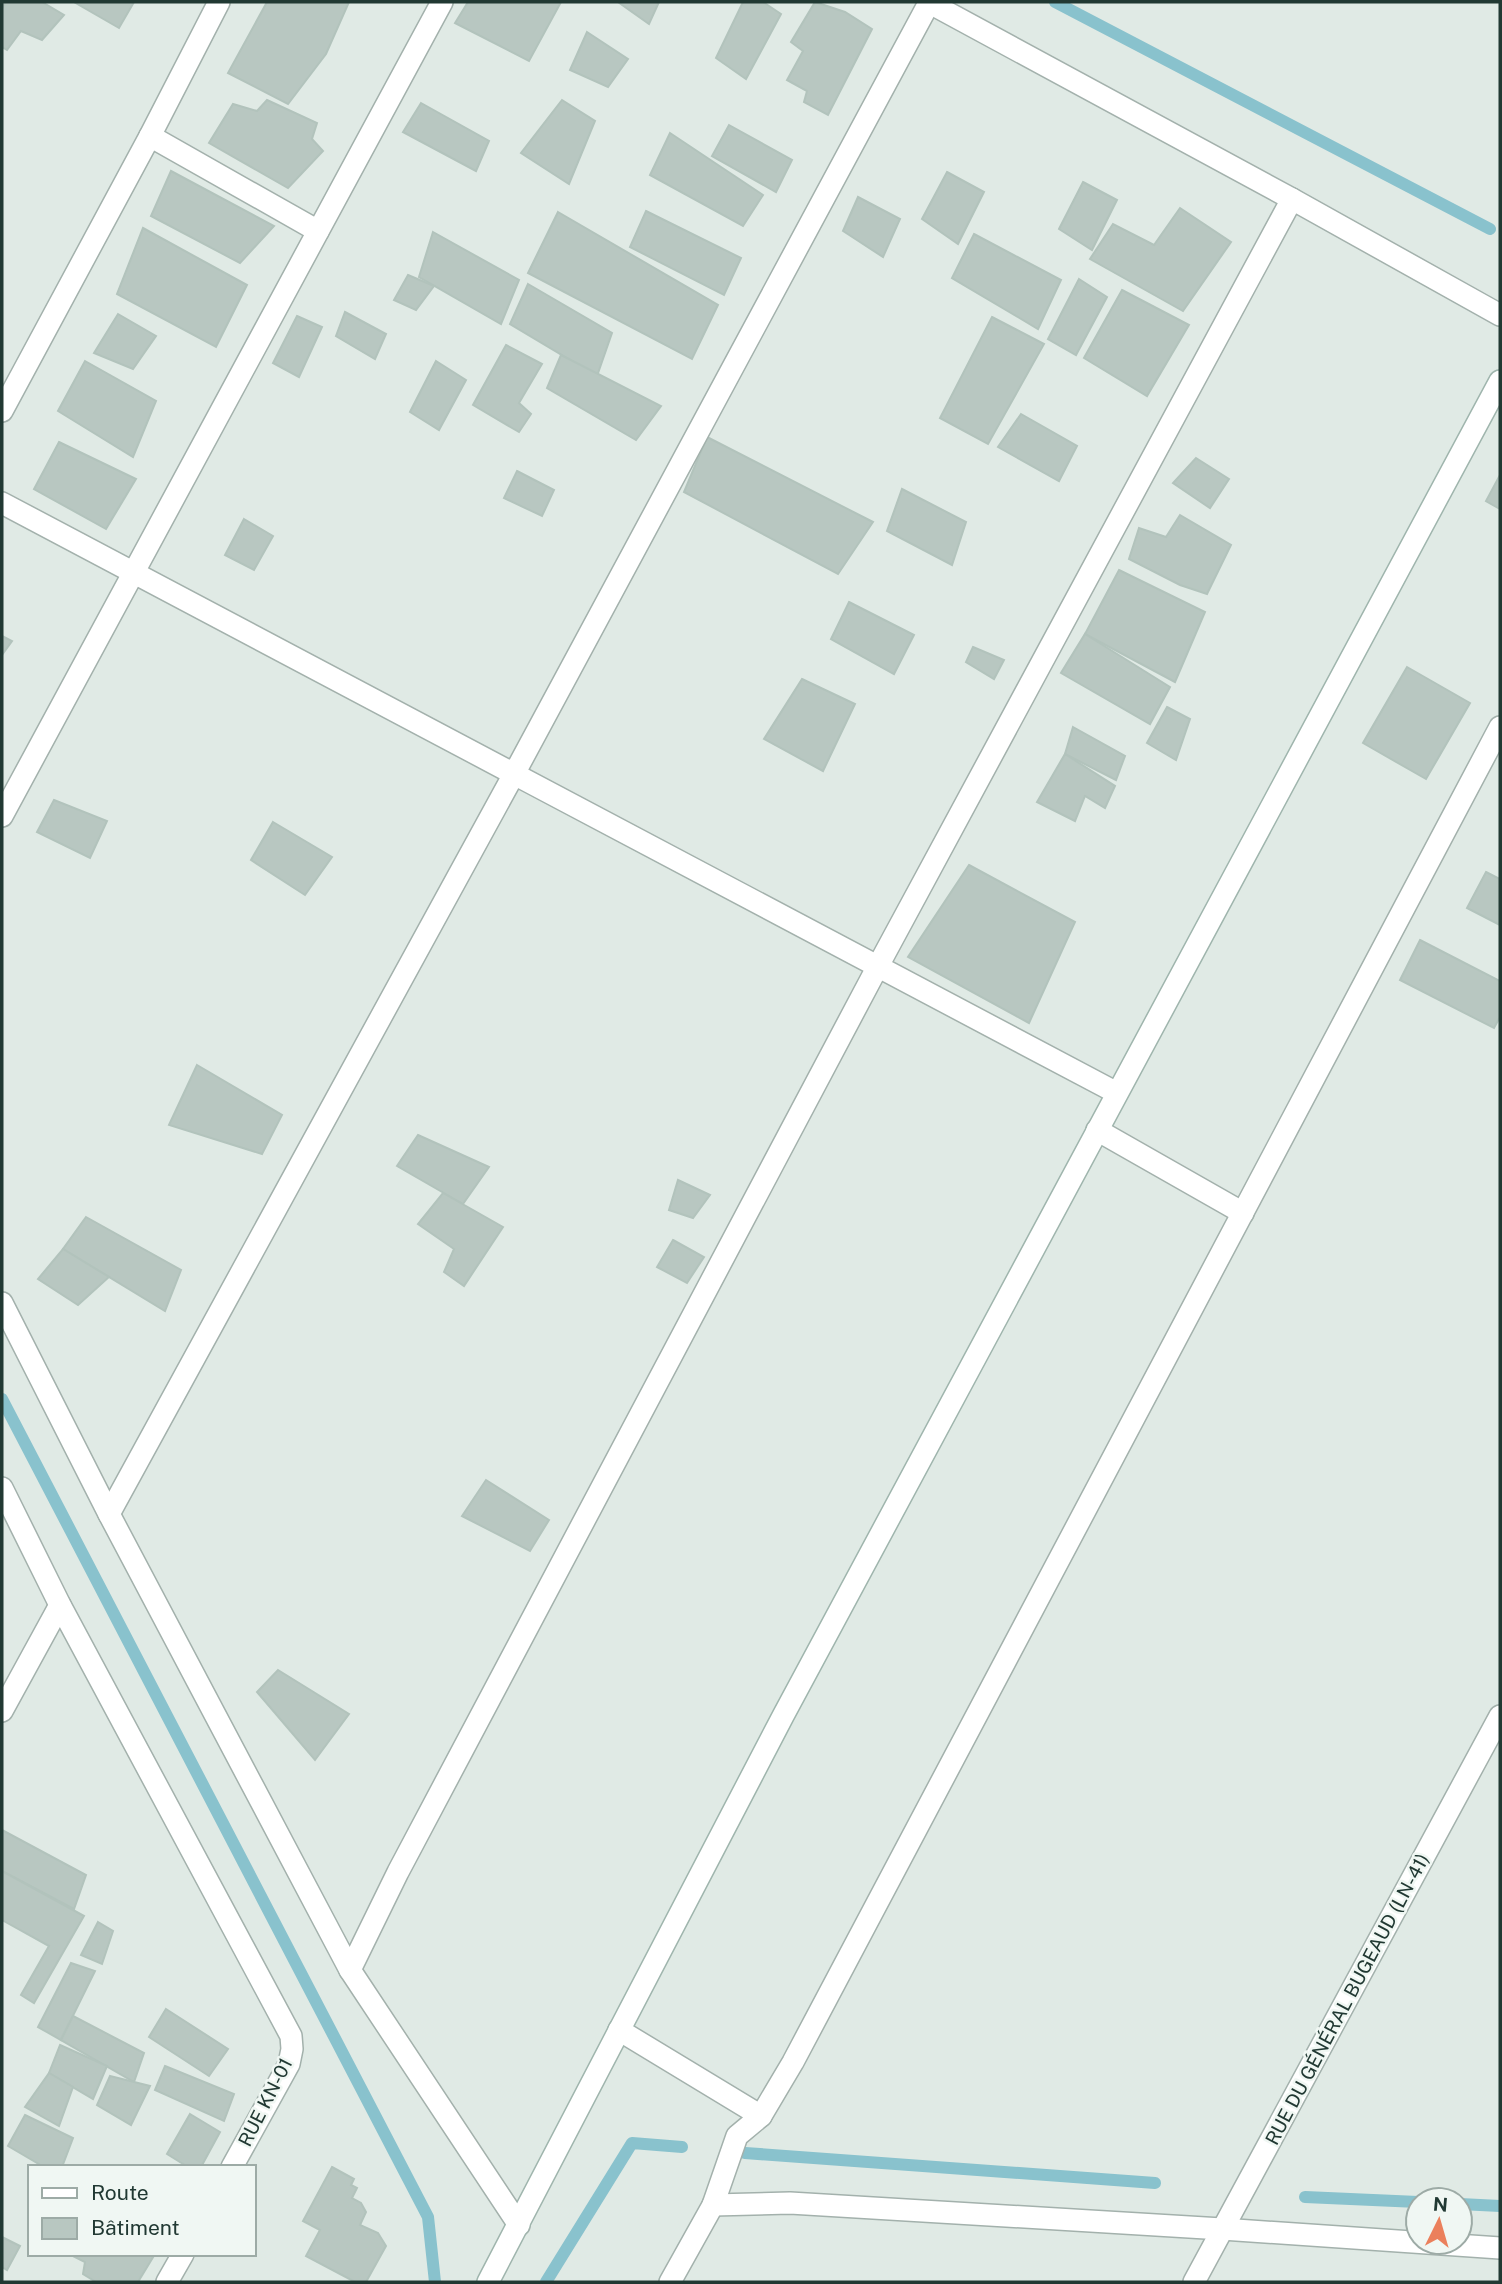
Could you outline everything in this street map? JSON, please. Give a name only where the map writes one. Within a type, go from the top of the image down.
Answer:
[{"type":"street","points":[[2,411],[219,2]]},
{"type":"street","points":[[2,816],[442,2]]},
{"type":"street","points":[[109,1514],[514,774],[929,2],[1500,315]]},
{"type":"street","points":[[149,136],[318,231]]},
{"type":"street","points":[[350,1970],[398,1872],[878,966],[1292,199]]},
{"type":"street","points":[[488,2282],[777,1728],[1500,381]]},
{"type":"street","points":[[2,503],[1117,1093]]},
{"type":"street","points":[[670,2282],[713,2205],[737,2136],[761,2116],[793,2062],[1500,727]]},
{"type":"street","points":[[1097,1130],[1243,1213]]},
{"type":"street","points":[[2,1303],[109,1514],[350,1970],[519,2225]]},
{"type":"street","points":[[2,1488],[60,1605],[2,1711]]},
{"type":"street","name":"RUE KN-01","points":[[60,1605],[291,2036],[289,2064],[233,2165]]},
{"type":"street","name":"RUE DU GÉNÉRAL BUGEAUD (LN-41)","points":[[1194,2282],[1500,1716]]},
{"type":"street","points":[[620,2030],[761,2116]]},
{"type":"street","points":[[713,2205],[790,2203],[1500,2248]]},
{"type":"street","points":[[167,2282],[182,2256]]},
{"type":"building","points":[[5,2],[42,2],[64,15],[42,40],[21,31],[7,50],[2,47],[2,9]]},
{"type":"building","points":[[74,2],[134,2],[119,28]]},
{"type":"building","points":[[267,2],[349,2],[326,54],[288,104],[228,73]]},
{"type":"building","points":[[468,2],[561,2],[529,61],[455,23]]},
{"type":"building","points":[[618,2],[659,2],[649,24]]},
{"type":"building","points":[[743,2],[763,2],[781,14],[746,79],[716,58]]},
{"type":"building","points":[[815,2],[845,12],[872,29],[828,115],[804,102],[807,91],[787,80],[803,51],[791,42]]},
{"type":"building","points":[[587,32],[628,59],[608,87],[570,70]]},
{"type":"building","points":[[267,100],[317,123],[312,139],[323,151],[288,188],[209,143],[233,104],[257,111]]},
{"type":"building","points":[[562,100],[595,121],[569,184],[521,153]]},
{"type":"building","points":[[421,103],[489,141],[476,171],[403,132]]},
{"type":"building","points":[[729,125],[792,160],[776,192],[712,156]]},
{"type":"building","points":[[670,133],[763,195],[743,226],[650,175]]},
{"type":"building","points":[[171,171],[274,226],[240,263],[151,216]]},
{"type":"building","points":[[947,172],[984,192],[958,244],[922,219]]},
{"type":"building","points":[[1083,182],[1117,200],[1092,250],[1059,229]]},
{"type":"building","points":[[858,197],[900,219],[883,257],[843,231]]},
{"type":"building","points":[[1180,208],[1231,242],[1183,311],[1090,259],[1113,224],[1154,245]]},
{"type":"building","points":[[646,211],[741,258],[724,295],[630,247]]},
{"type":"building","points":[[558,212],[718,305],[692,359],[528,273]]},
{"type":"building","points":[[143,228],[247,285],[216,347],[117,294]]},
{"type":"building","points":[[433,232],[519,280],[501,324],[419,277]]},
{"type":"building","points":[[974,234],[1061,280],[1038,329],[952,278]]},
{"type":"building","points":[[408,275],[434,286],[416,310],[394,300]]},
{"type":"building","points":[[1079,279],[1107,297],[1076,355],[1048,339]]},
{"type":"building","points":[[528,284],[612,333],[597,376],[510,324]]},
{"type":"building","points":[[1122,290],[1189,325],[1147,396],[1084,358]]},
{"type":"building","points":[[345,312],[386,334],[375,359],[336,336]]},
{"type":"building","points":[[118,314],[156,336],[133,369],[94,353]]},
{"type":"building","points":[[297,316],[322,327],[299,377],[273,363]]},
{"type":"building","points":[[992,317],[1044,344],[988,444],[940,418]]},
{"type":"building","points":[[506,345],[542,364],[519,403],[531,414],[519,432],[473,405]]},
{"type":"building","points":[[561,355],[661,406],[636,440],[547,388]]},
{"type":"building","points":[[85,361],[156,401],[133,457],[58,411]]},
{"type":"building","points":[[436,361],[466,380],[439,430],[410,412]]},
{"type":"building","points":[[1021,414],[1077,446],[1059,481],[998,447]]},
{"type":"building","points":[[707,437],[873,522],[838,574],[684,492]]},
{"type":"building","points":[[59,442],[136,479],[106,529],[34,489]]},
{"type":"building","points":[[1196,458],[1229,479],[1210,508],[1173,483]]},
{"type":"building","points":[[517,471],[554,490],[542,516],[504,498]]},
{"type":"building","points":[[1500,475],[1500,509],[1486,501]]},
{"type":"building","points":[[902,489],[966,522],[952,565],[887,531]]},
{"type":"building","points":[[1180,515],[1231,545],[1207,594],[1180,585],[1129,559],[1139,528],[1166,537]]},
{"type":"building","points":[[244,519],[273,536],[254,570],[225,555]]},
{"type":"building","points":[[1119,570],[1205,612],[1175,682],[1085,634]]},
{"type":"building","points":[[849,602],[914,635],[894,674],[831,639]]},
{"type":"building","points":[[1085,634],[1170,687],[1150,724],[1061,673]]},
{"type":"building","points":[[2,636],[12,641],[2,655]]},
{"type":"building","points":[[973,647],[1004,660],[994,679],[966,662]]},
{"type":"building","points":[[1407,667],[1470,703],[1426,779],[1363,743]]},
{"type":"building","points":[[802,679],[855,704],[823,771],[764,739]]},
{"type":"building","points":[[1167,707],[1190,719],[1176,760],[1147,743]]},
{"type":"building","points":[[1073,727],[1125,756],[1116,780],[1065,754]]},
{"type":"building","points":[[1065,754],[1115,786],[1105,808],[1085,796],[1075,821],[1037,802]]},
{"type":"building","points":[[54,800],[107,821],[90,858],[37,832]]},
{"type":"building","points":[[273,822],[332,857],[305,895],[251,860]]},
{"type":"building","points":[[969,865],[1075,922],[1029,1023],[908,957]]},
{"type":"building","points":[[1486,872],[1500,879],[1500,925],[1467,908]]},
{"type":"building","points":[[1420,940],[1500,981],[1500,1017],[1494,1028],[1400,980]]},
{"type":"building","points":[[197,1065],[282,1115],[262,1154],[169,1125]]},
{"type":"building","points":[[418,1135],[489,1167],[463,1204],[397,1166]]},
{"type":"building","points":[[678,1180],[710,1195],[693,1218],[669,1210]]},
{"type":"building","points":[[443,1193],[503,1227],[464,1286],[444,1272],[454,1249],[418,1224]]},
{"type":"building","points":[[86,1217],[181,1270],[165,1311],[63,1249]]},
{"type":"building","points":[[673,1240],[704,1257],[687,1283],[657,1267]]},
{"type":"building","points":[[63,1249],[109,1277],[78,1305],[38,1279]]},
{"type":"building","points":[[486,1480],[549,1520],[530,1551],[462,1516]]},
{"type":"building","points":[[278,1670],[349,1714],[315,1760],[257,1692]]},
{"type":"building","points":[[2,1830],[86,1875],[74,1909],[2,1871]]},
{"type":"building","points":[[2,1871],[84,1916],[34,2003],[21,1995],[49,1946],[2,1920]]},
{"type":"building","points":[[98,1922],[113,1931],[102,1964],[81,1955]]},
{"type":"building","points":[[71,1963],[95,1971],[61,2040],[38,2027]]},
{"type":"building","points":[[166,2009],[228,2049],[209,2076],[149,2037]]},
{"type":"building","points":[[73,2016],[144,2053],[134,2082],[61,2040]]},
{"type":"building","points":[[60,2045],[107,2066],[93,2099],[49,2073]]},
{"type":"building","points":[[165,2066],[234,2094],[224,2121],[155,2090]]},
{"type":"building","points":[[49,2073],[73,2087],[59,2126],[25,2107]]},
{"type":"building","points":[[110,2076],[150,2086],[131,2125],[97,2105]]},
{"type":"building","points":[[190,2114],[220,2132],[202,2165],[185,2165],[167,2154]]},
{"type":"building","points":[[25,2115],[73,2138],[63,2165],[41,2165],[8,2146]]},
{"type":"building","points":[[332,2167],[354,2179],[351,2185],[357,2188],[352,2198],[361,2203],[366,2212],[360,2225],[378,2233],[386,2246],[366,2282],[355,2282],[306,2256],[320,2230],[303,2221]]},
{"type":"building","points":[[2,2237],[20,2246],[7,2270],[2,2267]]},
{"type":"building","points":[[73,2256],[154,2256],[138,2282],[96,2282],[83,2274],[85,2262]]},
{"type":"waterway","points":[[1055,2],[1490,229]]},
{"type":"waterway","points":[[2,1399],[428,2217],[435,2282]]},
{"type":"waterway","points":[[546,2282],[632,2143],[682,2147]]},
{"type":"waterway","points":[[745,2153],[1155,2183]]},
{"type":"waterway","points":[[1305,2197],[1404,2201]]},
{"type":"waterway","points":[[1474,2205],[1500,2206]]}]
